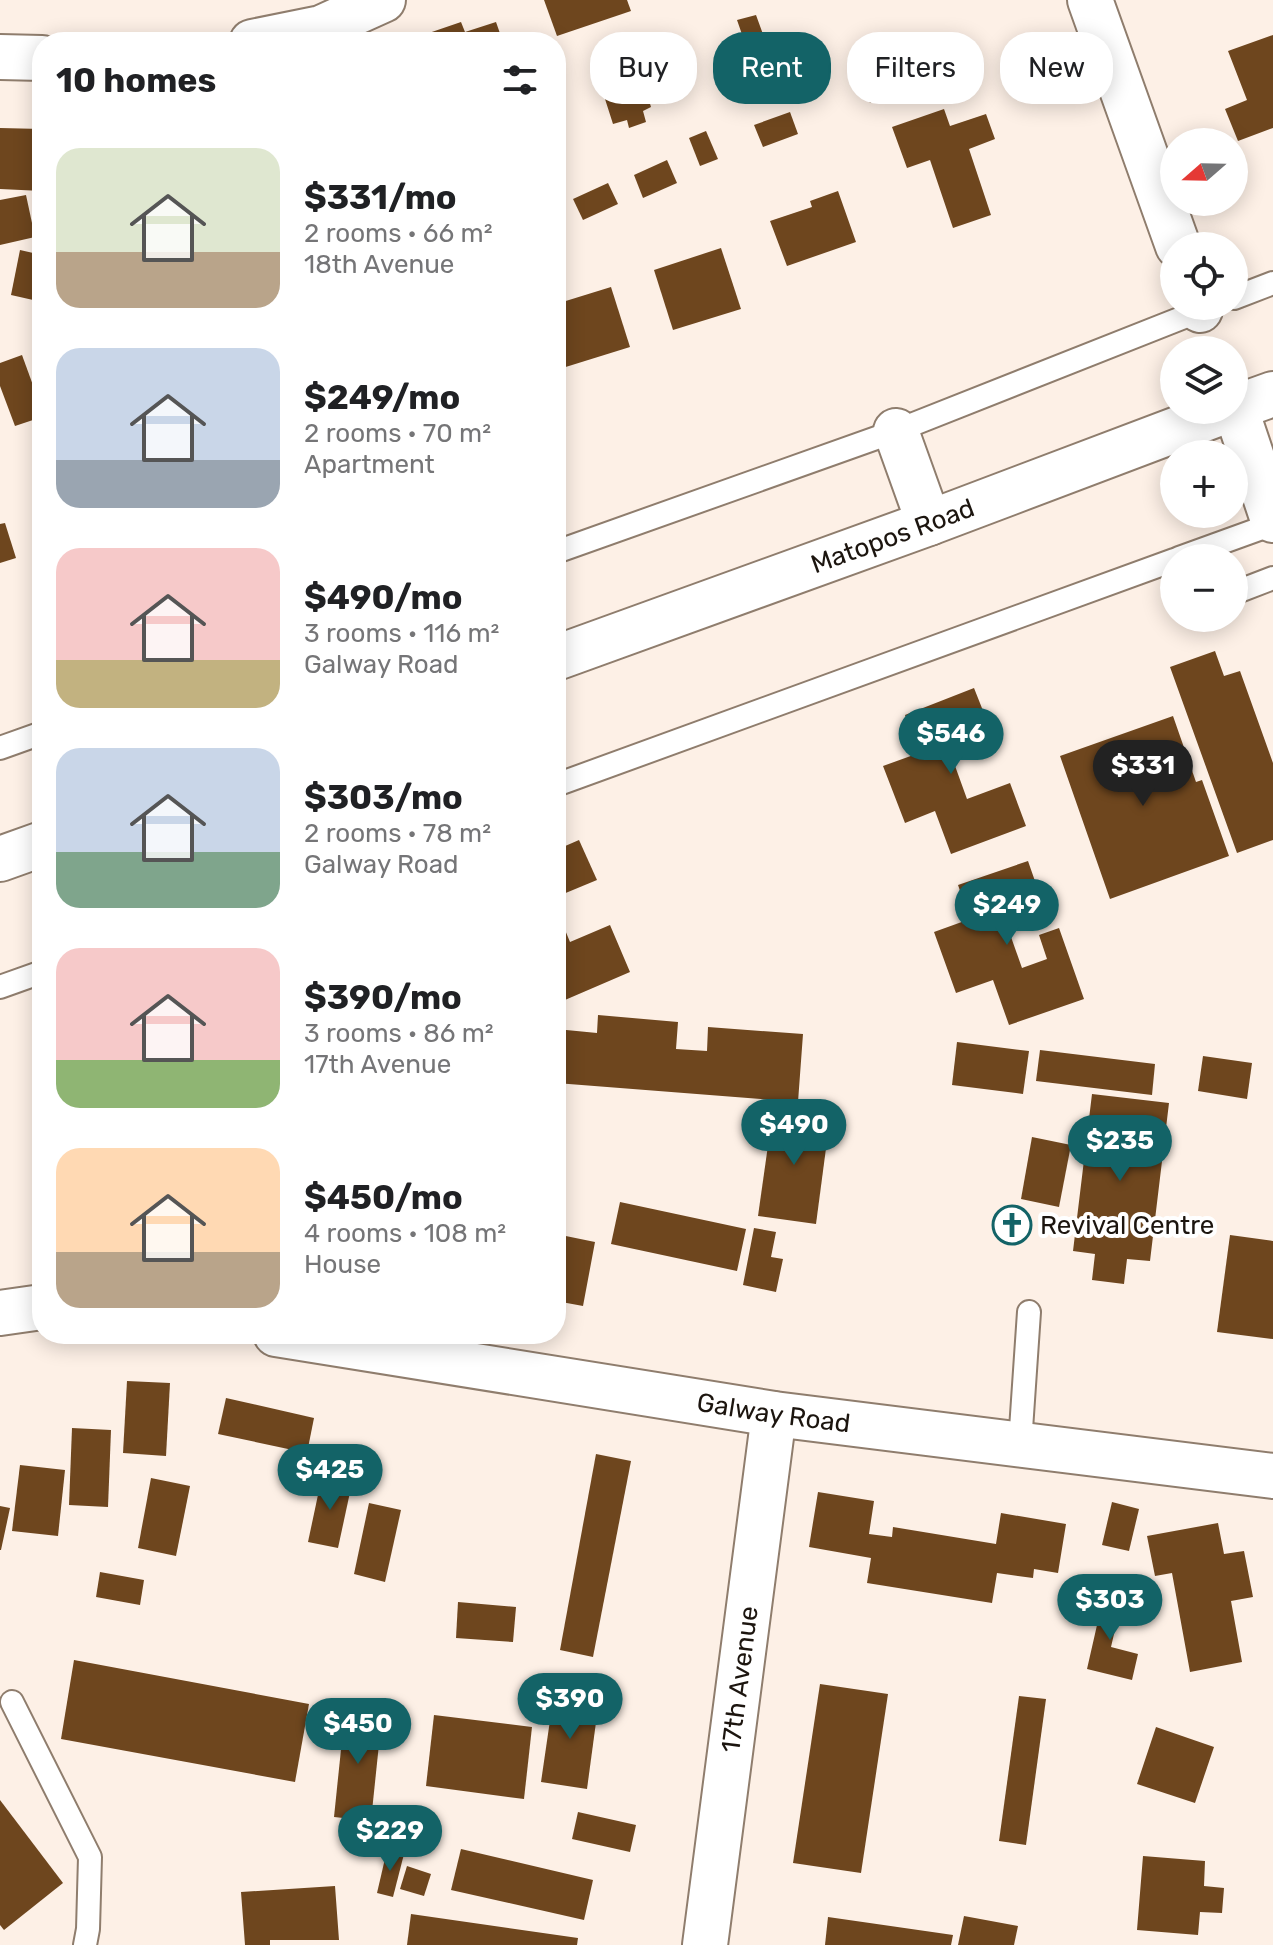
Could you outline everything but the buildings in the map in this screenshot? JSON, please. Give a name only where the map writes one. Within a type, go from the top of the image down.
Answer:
[{"type":"street","points":[[301,32],[321,28],[383,0]]},
{"type":"street","points":[[1090,0],[1173,232]]},
{"type":"street","points":[[0,57],[32,58]]},
{"type":"street","points":[[1248,403],[1273,394]]},
{"type":"street","name":"Matopos Road","points":[[566,654],[1191,424]]},
{"type":"street","points":[[1239,424],[1273,522]]},
{"type":"street","points":[[896,431],[929,523]]},
{"type":"street","points":[[0,859],[32,848]]},
{"type":"street","points":[[0,1313],[32,1308]]},
{"type":"street","name":"Galway Road","points":[[367,1344],[774,1414],[1273,1476]]},
{"type":"street","points":[[708,1945],[774,1414]]},
{"type":"lane","points":[[1248,292],[1273,283]]},
{"type":"lane","points":[[566,548],[896,431],[1174,320]]},
{"type":"lane","points":[[1215,544],[1273,522]]},
{"type":"lane","points":[[566,781],[1160,565]]},
{"type":"lane","points":[[1248,588],[1273,578]]},
{"type":"lane","points":[[0,748],[32,737]]},
{"type":"lane","points":[[0,987],[32,976]]},
{"type":"lane","points":[[1020,1444],[1029,1312]]},
{"type":"lane","points":[[12,1702],[90,1857],[85,1945]]},
{"type":"place","name":"Revival Centre","points":[[1012,1225]]}]
